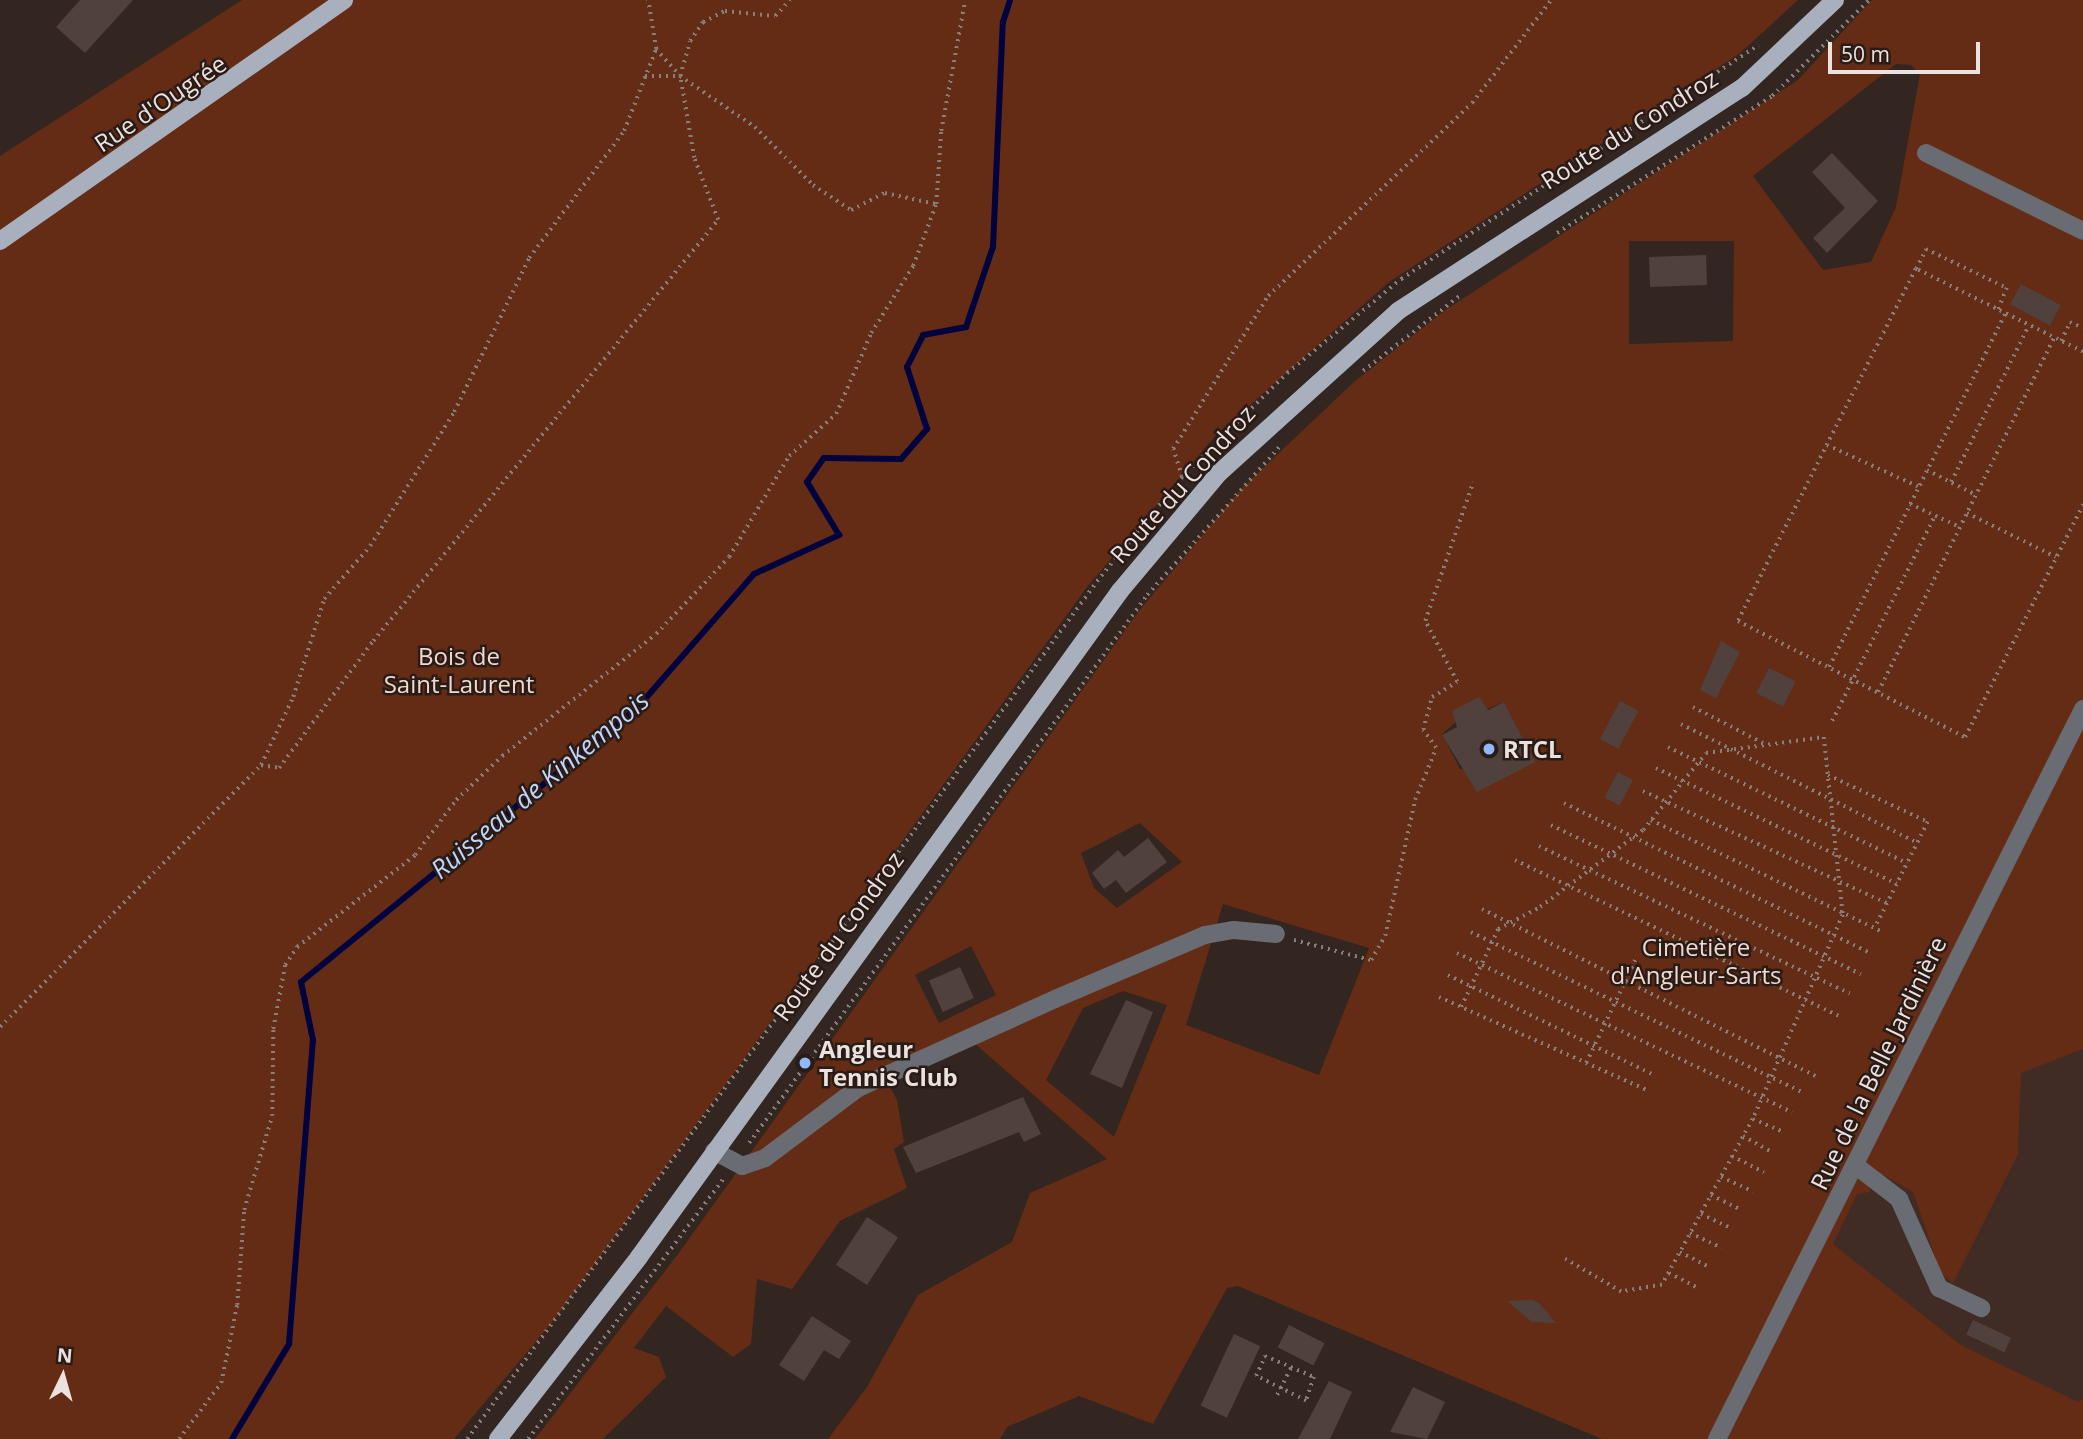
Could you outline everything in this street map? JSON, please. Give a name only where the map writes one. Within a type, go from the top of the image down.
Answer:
[{"type":"main road","name":"Rue d'Ougrée","points":[[0,241],[344,0]]},
{"type":"main road","name":"Route du Condroz","points":[[498,1439],[715,1151],[1091,630],[1200,495],[1287,405],[1398,312],[1742,88],[1835,0]]},
{"type":"street","points":[[1926,153],[2083,230]]},
{"type":"street","name":"Rue de la Belle Jardinière","points":[[1717,1439],[2083,709]]},
{"type":"street","points":[[715,1151],[734,1163],[765,1158],[858,1088],[1191,940],[1234,930],[1276,934]]},
{"type":"street","points":[[1854,1165],[1899,1199],[1939,1288],[1981,1308]]},
{"type":"path","points":[[0,1027],[261,765],[293,697],[324,599],[370,545],[454,412],[529,258],[624,131],[656,49],[648,0]]},
{"type":"path","points":[[261,765],[279,768],[373,641],[718,220],[694,158],[680,76],[703,22],[725,11],[775,16],[790,0]]},
{"type":"path","points":[[179,1439],[220,1383],[237,1305],[244,1210],[272,1116],[273,1030],[285,965],[297,947],[415,855],[456,800],[502,756],[656,634],[729,557],[789,456],[836,414],[872,333],[913,266],[936,204],[965,0]]},
{"type":"path","points":[[1200,495],[1182,477],[1173,449],[1268,296],[1472,103],[1551,0]]},
{"type":"path","points":[[1546,240],[1772,96],[1869,0]]},
{"type":"path","points":[[467,1439],[1101,576],[1182,477],[1287,373],[1401,279],[1762,41]]},
{"type":"path","points":[[656,49],[680,76],[755,127],[813,185],[851,210],[886,193],[936,204]]},
{"type":"path","points":[[645,75],[680,76]]},
{"type":"path","points":[[1998,310],[2007,288],[1926,249],[1738,621],[1965,737],[2083,504]]},
{"type":"path","points":[[1916,269],[2083,352]]},
{"type":"path","points":[[1357,376],[1465,292]]},
{"type":"path","points":[[1829,667],[2005,313]]},
{"type":"path","points":[[2061,341],[2070,322],[2083,328]]},
{"type":"path","points":[[1951,482],[2029,326]]},
{"type":"path","points":[[1878,692],[2054,338]]},
{"type":"path","points":[[528,1439],[734,1163],[1147,595],[1283,443]]},
{"type":"path","points":[[1827,445],[1919,487]]},
{"type":"path","points":[[1927,470],[1976,495]]},
{"type":"path","points":[[1276,934],[1371,960],[1385,936],[1415,800],[1436,748],[1423,730],[1432,697],[1457,682],[1425,621],[1473,482]]},
{"type":"path","points":[[1910,504],[1960,527]]},
{"type":"path","points":[[1967,513],[2056,557]]},
{"type":"path","points":[[1832,721],[1935,515]]},
{"type":"path","points":[[1693,707],[1767,745]]},
{"type":"path","points":[[1681,724],[1918,843]]},
{"type":"path","points":[[1461,1007],[1492,942],[1510,923],[1569,886],[1634,837],[1706,753],[1824,737],[1843,915],[1753,1119],[1662,1285],[1621,1292],[1563,1258]]},
{"type":"path","points":[[1668,747],[1834,830],[1907,863]]},
{"type":"path","points":[[1656,768],[1897,884]]},
{"type":"path","points":[[1828,775],[1928,821],[1875,928]]},
{"type":"path","points":[[1643,790],[1840,884],[1887,903]]},
{"type":"path","points":[[1564,803],[1870,953]]},
{"type":"path","points":[[1651,820],[1843,915],[1881,931]]},
{"type":"path","points":[[1551,825],[1861,974]]},
{"type":"path","points":[[1539,846],[1850,994]]},
{"type":"path","points":[[1515,860],[1841,1017]]},
{"type":"path","points":[[1482,909],[1815,1076]]},
{"type":"path","points":[[1471,932],[1801,1092]]},
{"type":"path","points":[[1457,953],[1792,1112]]},
{"type":"path","points":[[1586,1063],[1637,956]]},
{"type":"path","points":[[1448,975],[1654,1075]]},
{"type":"path","points":[[1439,997],[1647,1090]]},
{"type":"path","points":[[1753,1119],[1783,1132]]},
{"type":"path","points":[[1743,1136],[1772,1152]]},
{"type":"path","points":[[1732,1156],[1764,1172]]},
{"type":"path","points":[[1721,1177],[1753,1191]]},
{"type":"path","points":[[1711,1195],[1742,1210]]},
{"type":"path","points":[[1701,1214],[1733,1229]]},
{"type":"path","points":[[1690,1233],[1722,1248]]},
{"type":"path","points":[[1680,1252],[1710,1268]]},
{"type":"path","points":[[1669,1273],[1699,1288]]},
{"type":"path","points":[[1265,1356],[1292,1366],[1314,1377],[1308,1398],[1256,1376],[1265,1356]]},
{"type":"path","points":[[1277,1395],[1292,1366]]},
{"type":"shaded area","points":[[2083,1049],[2083,1398],[2078,1402],[1961,1345],[1833,1244],[1857,1193],[1878,1172],[1913,1192],[1940,1272],[2018,1154],[2021,1072]]},
{"type":"green space","name":"Bois de Saint-Laurent","points":[[242,0],[1798,0],[1739,54],[1389,282],[1216,435],[1087,587],[554,1320],[454,1439],[0,1439],[0,156]]},
{"type":"green space","name":"Cimetière d'Angleur-Sarts","points":[[1872,0],[2083,0],[2083,1049],[2021,1073],[2018,1154],[1953,1283],[1940,1272],[1913,1192],[1879,1173],[1869,1192],[1857,1194],[1833,1244],[1961,1345],[2078,1402],[2083,1398],[2083,1439],[1602,1439],[1238,1286],[1227,1288],[1153,1424],[1079,1396],[1007,1427],[1000,1439],[828,1439],[867,1387],[918,1295],[1012,1242],[1030,1193],[1107,1159],[973,1042],[886,1079],[897,1100],[904,1142],[894,1149],[907,1188],[840,1221],[792,1289],[757,1279],[751,1344],[733,1357],[666,1306],[634,1348],[659,1357],[666,1377],[603,1439],[535,1439],[678,1254],[1139,611],[1242,488],[1354,382],[1444,311],[1798,80]],"holes":[[[1896,64],[1911,65],[1920,74],[1896,207],[1871,262],[1823,270],[1753,176]],[[1629,241],[1734,241],[1733,341],[1629,344]],[[1504,702],[1535,762],[1460,769],[1442,734],[1457,721]],[[1140,823],[1182,862],[1117,908],[1094,888],[1081,853]],[[1223,904],[1369,948],[1319,1075],[1186,1025]],[[971,946],[996,995],[939,1023],[915,975]],[[1123,991],[1167,1005],[1114,1137],[1046,1080],[1083,1008]]]},
{"type":"building","points":[[80,0],[133,0],[85,53],[56,27]]},
{"type":"building","points":[[1832,153],[1878,201],[1827,253],[1813,238],[1845,208],[1812,172]]},
{"type":"building","points":[[1706,255],[1707,285],[1650,287],[1649,257]]},
{"type":"building","points":[[2021,284],[2061,305],[2050,325],[2010,304]]},
{"type":"building","points":[[1721,641],[1740,652],[1716,698],[1700,690]]},
{"type":"building","points":[[1769,668],[1796,682],[1783,707],[1756,693]]},
{"type":"building","name":"RTCL","points":[[1479,697],[1488,710],[1504,702],[1535,762],[1477,792],[1442,735],[1457,727],[1452,711]]},
{"type":"building","points":[[1620,701],[1639,711],[1618,749],[1600,739]]},
{"type":"building","points":[[1618,772],[1633,780],[1619,806],[1604,798]]},
{"type":"building","points":[[1148,838],[1167,862],[1126,893],[1116,880],[1104,889],[1092,873],[1118,850],[1124,857]]},
{"type":"building","points":[[960,967],[974,998],[943,1012],[929,981]]},
{"type":"building","points":[[1126,1000],[1153,1012],[1122,1088],[1090,1074]]},
{"type":"building","points":[[1023,1097],[1041,1134],[1024,1142],[1019,1132],[916,1173],[903,1147]]},
{"type":"building","points":[[867,1217],[898,1237],[867,1285],[836,1265]]},
{"type":"building","points":[[1533,1300],[1540,1304],[1556,1323],[1532,1322],[1507,1301]]},
{"type":"building","points":[[812,1316],[851,1341],[839,1359],[824,1350],[804,1381],[779,1365]]},
{"type":"building","points":[[1973,1320],[2011,1338],[2004,1352],[1966,1335]]},
{"type":"building","points":[[1289,1325],[1325,1343],[1313,1365],[1278,1347]]},
{"type":"building","points":[[1234,1334],[1260,1346],[1227,1418],[1201,1406]]},
{"type":"building","points":[[1329,1381],[1352,1392],[1330,1439],[1298,1439]]},
{"type":"building","points":[[1413,1387],[1445,1402],[1427,1439],[1390,1432]]},
{"type":"waterway","name":"Ruisseau de Kinkempois","points":[[232,1439],[289,1344],[313,1040],[301,982],[638,707],[754,574],[839,535],[807,482],[824,458],[901,459],[927,429],[907,367],[923,335],[966,327],[993,247],[1003,22],[1010,0]]},
{"type":"place","name":"RTCL","points":[[1489,749]]},
{"type":"place","name":"Angleur Tennis Club","points":[[805,1063]]}]
